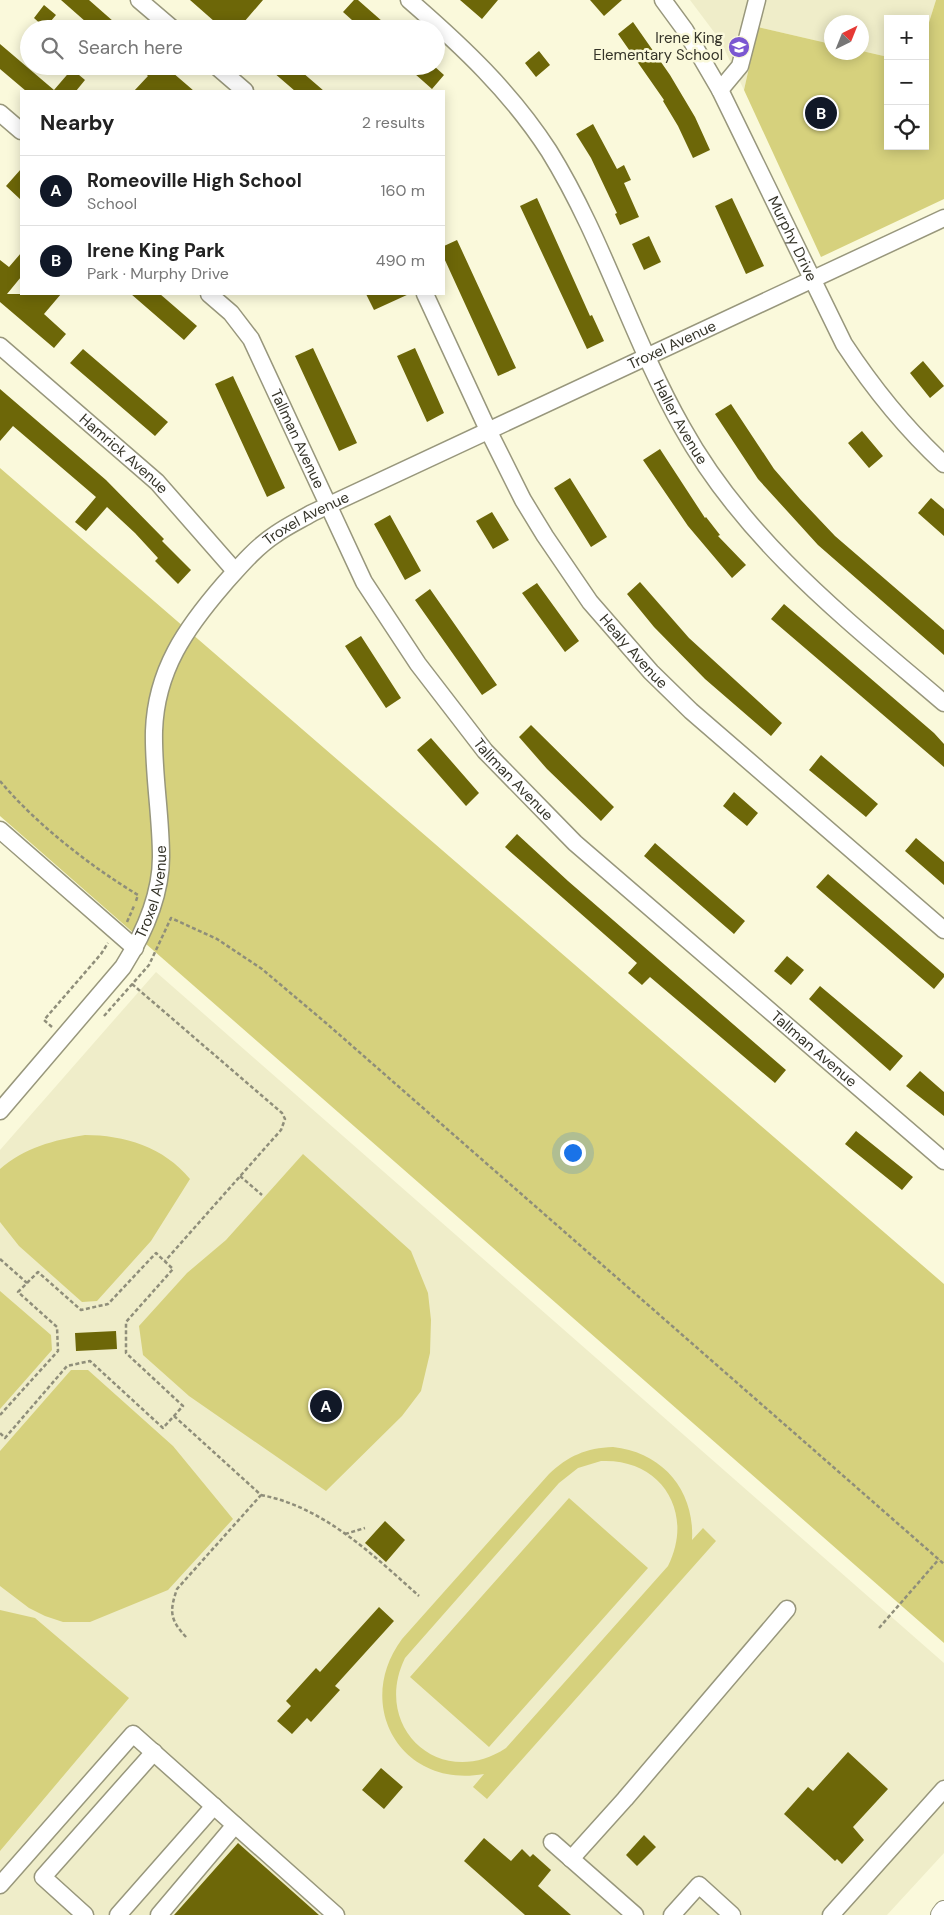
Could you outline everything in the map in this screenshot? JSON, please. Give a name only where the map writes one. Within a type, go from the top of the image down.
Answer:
[{"type":"main road","points":[[941,1915],[944,1911]]},
{"type":"street","points":[[139,0],[162,20]]},
{"type":"street","name":"Haller Avenue","points":[[409,0],[432,20]]},
{"type":"street","name":"Murphy Drive","points":[[663,0],[685,30],[720,90],[811,280],[844,344],[867,379],[902,423],[944,464]]},
{"type":"street","points":[[720,90],[740,66],[757,0]]},
{"type":"street","name":"Haller Avenue","points":[[445,32],[493,78],[548,151],[576,201],[682,428],[716,478],[754,529],[794,573],[944,703]]},
{"type":"street","points":[[226,75],[244,90]]},
{"type":"street","points":[[0,113],[20,130]]},
{"type":"street","name":"Troxel Avenue","points":[[0,1111],[123,967],[135,948],[156,891],[161,858],[154,732],[160,694],[173,654],[185,632],[235,571],[276,533],[329,505],[944,218]]},
{"type":"street","name":"Tallman Avenue","points":[[210,295],[231,313],[251,339],[364,582],[418,664],[468,731],[515,784],[575,843],[944,1161]]},
{"type":"street","name":"Healy Avenue","points":[[425,295],[488,430],[523,500],[544,536],[590,602],[638,658],[713,732],[944,930]]},
{"type":"street","name":"Hamrick Avenue","points":[[0,346],[157,482],[235,571]]},
{"type":"street","points":[[0,830],[135,948]]},
{"type":"street","points":[[571,1859],[625,1799],[787,1609]]},
{"type":"street","points":[[0,1885],[133,1734],[336,1915]]},
{"type":"street","points":[[85,1915],[43,1877],[154,1752]]},
{"type":"street","points":[[830,1915],[944,1789]]},
{"type":"street","points":[[118,1915],[214,1806]]},
{"type":"street","points":[[159,1915],[236,1826]]},
{"type":"street","points":[[552,1842],[635,1915]]},
{"type":"street","points":[[672,1915],[699,1886],[732,1915]]},
{"type":"path","points":[[0,781],[24,806],[98,869],[138,895],[127,921],[44,1020],[63,1036]]},
{"type":"path","points":[[101,1019],[149,965],[171,918],[217,940],[262,969],[944,1564]]},
{"type":"path","points":[[132,984],[282,1114],[284,1119],[281,1130],[165,1261]]},
{"type":"path","points":[[240,1176],[262,1195]]},
{"type":"path","points":[[0,1415],[58,1351],[57,1327],[18,1292],[38,1272],[81,1310],[108,1304],[156,1253],[173,1269],[126,1322],[126,1353],[183,1406],[163,1428],[90,1361],[66,1366],[5,1438],[0,1433]]},
{"type":"path","points":[[0,1259],[27,1283]]},
{"type":"path","points":[[174,1416],[261,1495],[281,1498],[326,1521],[364,1546],[419,1596]]},
{"type":"path","points":[[187,1638],[176,1626],[170,1608],[177,1589],[261,1495]]},
{"type":"path","points":[[345,1534],[365,1528]]},
{"type":"path","points":[[879,1628],[939,1559]]},
{"type":"shaded area","name":"Irene King Elementary School","points":[[690,0],[936,0],[929,22],[929,15],[884,15],[884,56],[869,53],[869,15],[824,15],[824,42],[758,27],[744,90],[720,40]]},
{"type":"shaded area","points":[[936,0],[944,0],[944,199],[821,257],[744,90],[758,27],[824,42],[824,60],[869,60],[869,53],[884,56],[884,150],[929,150],[929,22]]},
{"type":"shaded area","points":[[0,468],[944,1284],[944,1643],[0,816]]},
{"type":"shaded area","points":[[156,972],[944,1663],[944,1853],[887,1915],[0,1915],[0,1150]]},
{"type":"shaded area","points":[[85,1135],[114,1137],[142,1145],[168,1159],[190,1179],[151,1241],[97,1301],[82,1302],[19,1246],[0,1222],[0,1169],[29,1150],[62,1139]]},
{"type":"shaded area","points":[[303,1154],[411,1251],[428,1293],[431,1320],[430,1353],[421,1391],[402,1416],[326,1491],[189,1396],[143,1355],[139,1326],[187,1273],[226,1240]]},
{"type":"shaded area","points":[[0,1291],[51,1335],[52,1350],[0,1409]]},
{"type":"shaded area","points":[[71,1370],[88,1370],[173,1446],[233,1519],[168,1590],[90,1622],[63,1622],[45,1616],[29,1608],[0,1586],[0,1451]]},
{"type":"shaded area","points":[[613,1447],[631,1450],[660,1465],[672,1477],[688,1505],[692,1540],[703,1528],[716,1541],[487,1799],[473,1787],[484,1774],[455,1775],[429,1769],[409,1755],[394,1737],[385,1715],[382,1690],[388,1664],[402,1639],[549,1474],[563,1462],[578,1454]],"holes":[[[601,1461],[622,1462],[641,1469],[656,1479],[667,1492],[674,1508],[677,1526],[675,1546],[668,1566],[506,1748],[482,1759],[458,1762],[437,1757],[418,1745],[405,1729],[397,1708],[397,1684],[405,1658],[559,1483],[578,1468]]]},
{"type":"shaded area","points":[[569,1498],[648,1568],[489,1747],[410,1677]]},
{"type":"shaded area","points":[[0,1610],[35,1618],[129,1698],[0,1851]]},
{"type":"building","points":[[61,0],[89,0],[112,20],[84,20]]},
{"type":"building","points":[[190,0],[263,0],[246,20],[213,20]]},
{"type":"building","points":[[354,0],[358,0],[381,20],[352,20],[343,12]]},
{"type":"building","points":[[460,0],[498,0],[482,19]]},
{"type":"building","points":[[590,0],[622,0],[604,16]]},
{"type":"building","points":[[44,5],[56,15],[52,20],[36,20],[34,18]]},
{"type":"building","points":[[633,22],[670,75],[695,117],[710,150],[693,158],[664,100],[618,34]]},
{"type":"building","points":[[0,44],[20,61],[20,75],[36,75],[54,90],[25,90],[0,69]]},
{"type":"building","points":[[539,51],[550,65],[536,77],[525,63]]},
{"type":"building","points":[[67,75],[79,75],[85,80],[77,90],[54,90]]},
{"type":"building","points":[[175,75],[193,90],[135,90],[148,76]]},
{"type":"building","points":[[276,75],[305,75],[323,90],[294,90]]},
{"type":"building","points":[[416,75],[444,75],[432,89]]},
{"type":"building","points":[[593,124],[617,169],[624,165],[631,180],[624,183],[639,217],[620,225],[615,214],[617,213],[591,158],[576,134]]},
{"type":"building","points":[[20,170],[20,199],[6,186]]},
{"type":"building","points":[[537,198],[590,316],[592,315],[604,341],[587,349],[520,206]]},
{"type":"building","points":[[732,198],[764,266],[746,274],[715,206]]},
{"type":"building","points":[[649,236],[661,262],[644,270],[632,244]]},
{"type":"building","points":[[457,240],[516,368],[498,376],[445,260],[445,246]]},
{"type":"building","points":[[20,254],[20,278],[7,294],[60,295],[44,314],[66,334],[54,348],[0,302],[0,260],[9,267]]},
{"type":"building","points":[[132,295],[161,295],[197,326],[184,340]]},
{"type":"building","points":[[366,295],[407,295],[374,310]]},
{"type":"building","points":[[313,348],[357,443],[339,451],[295,356]]},
{"type":"building","points":[[415,348],[444,413],[427,422],[397,356]]},
{"type":"building","points":[[83,349],[168,422],[155,436],[70,363]]},
{"type":"building","points":[[923,361],[944,386],[930,398],[910,373]]},
{"type":"building","points":[[233,376],[285,488],[267,497],[215,384]]},
{"type":"building","points":[[0,389],[106,480],[164,539],[162,541],[191,570],[178,584],[155,561],[158,558],[135,533],[107,507],[86,531],[75,522],[96,497],[13,426],[0,441]]},
{"type":"building","points":[[731,404],[774,469],[800,499],[835,536],[944,630],[944,655],[818,545],[758,479],[715,414]]},
{"type":"building","points":[[862,431],[883,456],[869,468],[848,443]]},
{"type":"building","points":[[660,449],[705,518],[720,535],[718,536],[746,565],[732,578],[688,526],[643,460]]},
{"type":"building","points":[[570,478],[607,537],[591,547],[554,488]]},
{"type":"building","points":[[931,498],[944,509],[944,536],[918,513]]},
{"type":"building","points":[[492,512],[509,540],[493,549],[476,521]]},
{"type":"building","points":[[390,515],[421,571],[405,580],[374,524]]},
{"type":"building","points":[[640,582],[689,638],[782,723],[771,736],[705,679],[654,627],[627,594]]},
{"type":"building","points":[[537,583],[579,641],[565,652],[522,593]]},
{"type":"building","points":[[430,589],[497,685],[482,695],[415,600]]},
{"type":"building","points":[[784,604],[934,733],[944,744],[944,767],[771,619]]},
{"type":"building","points":[[361,636],[401,698],[386,708],[345,646]]},
{"type":"building","points":[[531,725],[614,807],[601,821],[547,769],[519,737]]},
{"type":"building","points":[[431,738],[479,793],[466,806],[417,750]]},
{"type":"building","points":[[821,755],[878,804],[866,817],[809,770]]},
{"type":"building","points":[[734,792],[758,813],[747,826],[723,806]]},
{"type":"building","points":[[517,834],[568,881],[786,1070],[775,1083],[650,977],[642,985],[628,973],[637,963],[505,847]]},
{"type":"building","points":[[916,838],[944,862],[944,885],[905,851]]},
{"type":"building","points":[[655,843],[745,921],[734,934],[644,856]]},
{"type":"building","points":[[828,874],[944,974],[944,977],[934,989],[816,887]]},
{"type":"building","points":[[787,956],[804,970],[791,985],[774,971]]},
{"type":"building","points":[[820,986],[903,1056],[890,1071],[809,999]]},
{"type":"building","points":[[920,1071],[944,1092],[944,1116],[906,1086]]},
{"type":"building","points":[[856,1131],[913,1177],[902,1190],[845,1144]]},
{"type":"building","points":[[116,1331],[117,1349],[76,1351],[75,1333]]},
{"type":"building","points":[[385,1521],[405,1540],[386,1562],[365,1543]]},
{"type":"building","points":[[379,1607],[394,1621],[335,1686],[340,1690],[311,1722],[307,1718],[292,1734],[277,1721],[291,1706],[286,1701],[316,1668],[320,1672]]},
{"type":"building","points":[[848,1752],[888,1789],[853,1827],[864,1840],[842,1864],[837,1859],[835,1861],[784,1814],[808,1787],[813,1791]]},
{"type":"building","points":[[381,1768],[403,1787],[384,1809],[362,1790]]},
{"type":"building","points":[[644,1835],[656,1847],[637,1866],[626,1855]]},
{"type":"building","points":[[484,1838],[511,1861],[522,1849],[530,1857],[533,1854],[551,1870],[538,1886],[571,1915],[525,1915],[464,1861]]},
{"type":"building","points":[[238,1843],[319,1915],[174,1915]]},
{"type":"place","name":"Irene King Elementary School","points":[[739,47]]},
{"type":"place","name":"Irene King Park","points":[[821,113]]},
{"type":"place","name":"Romeoville High School","points":[[326,1406]]}]
